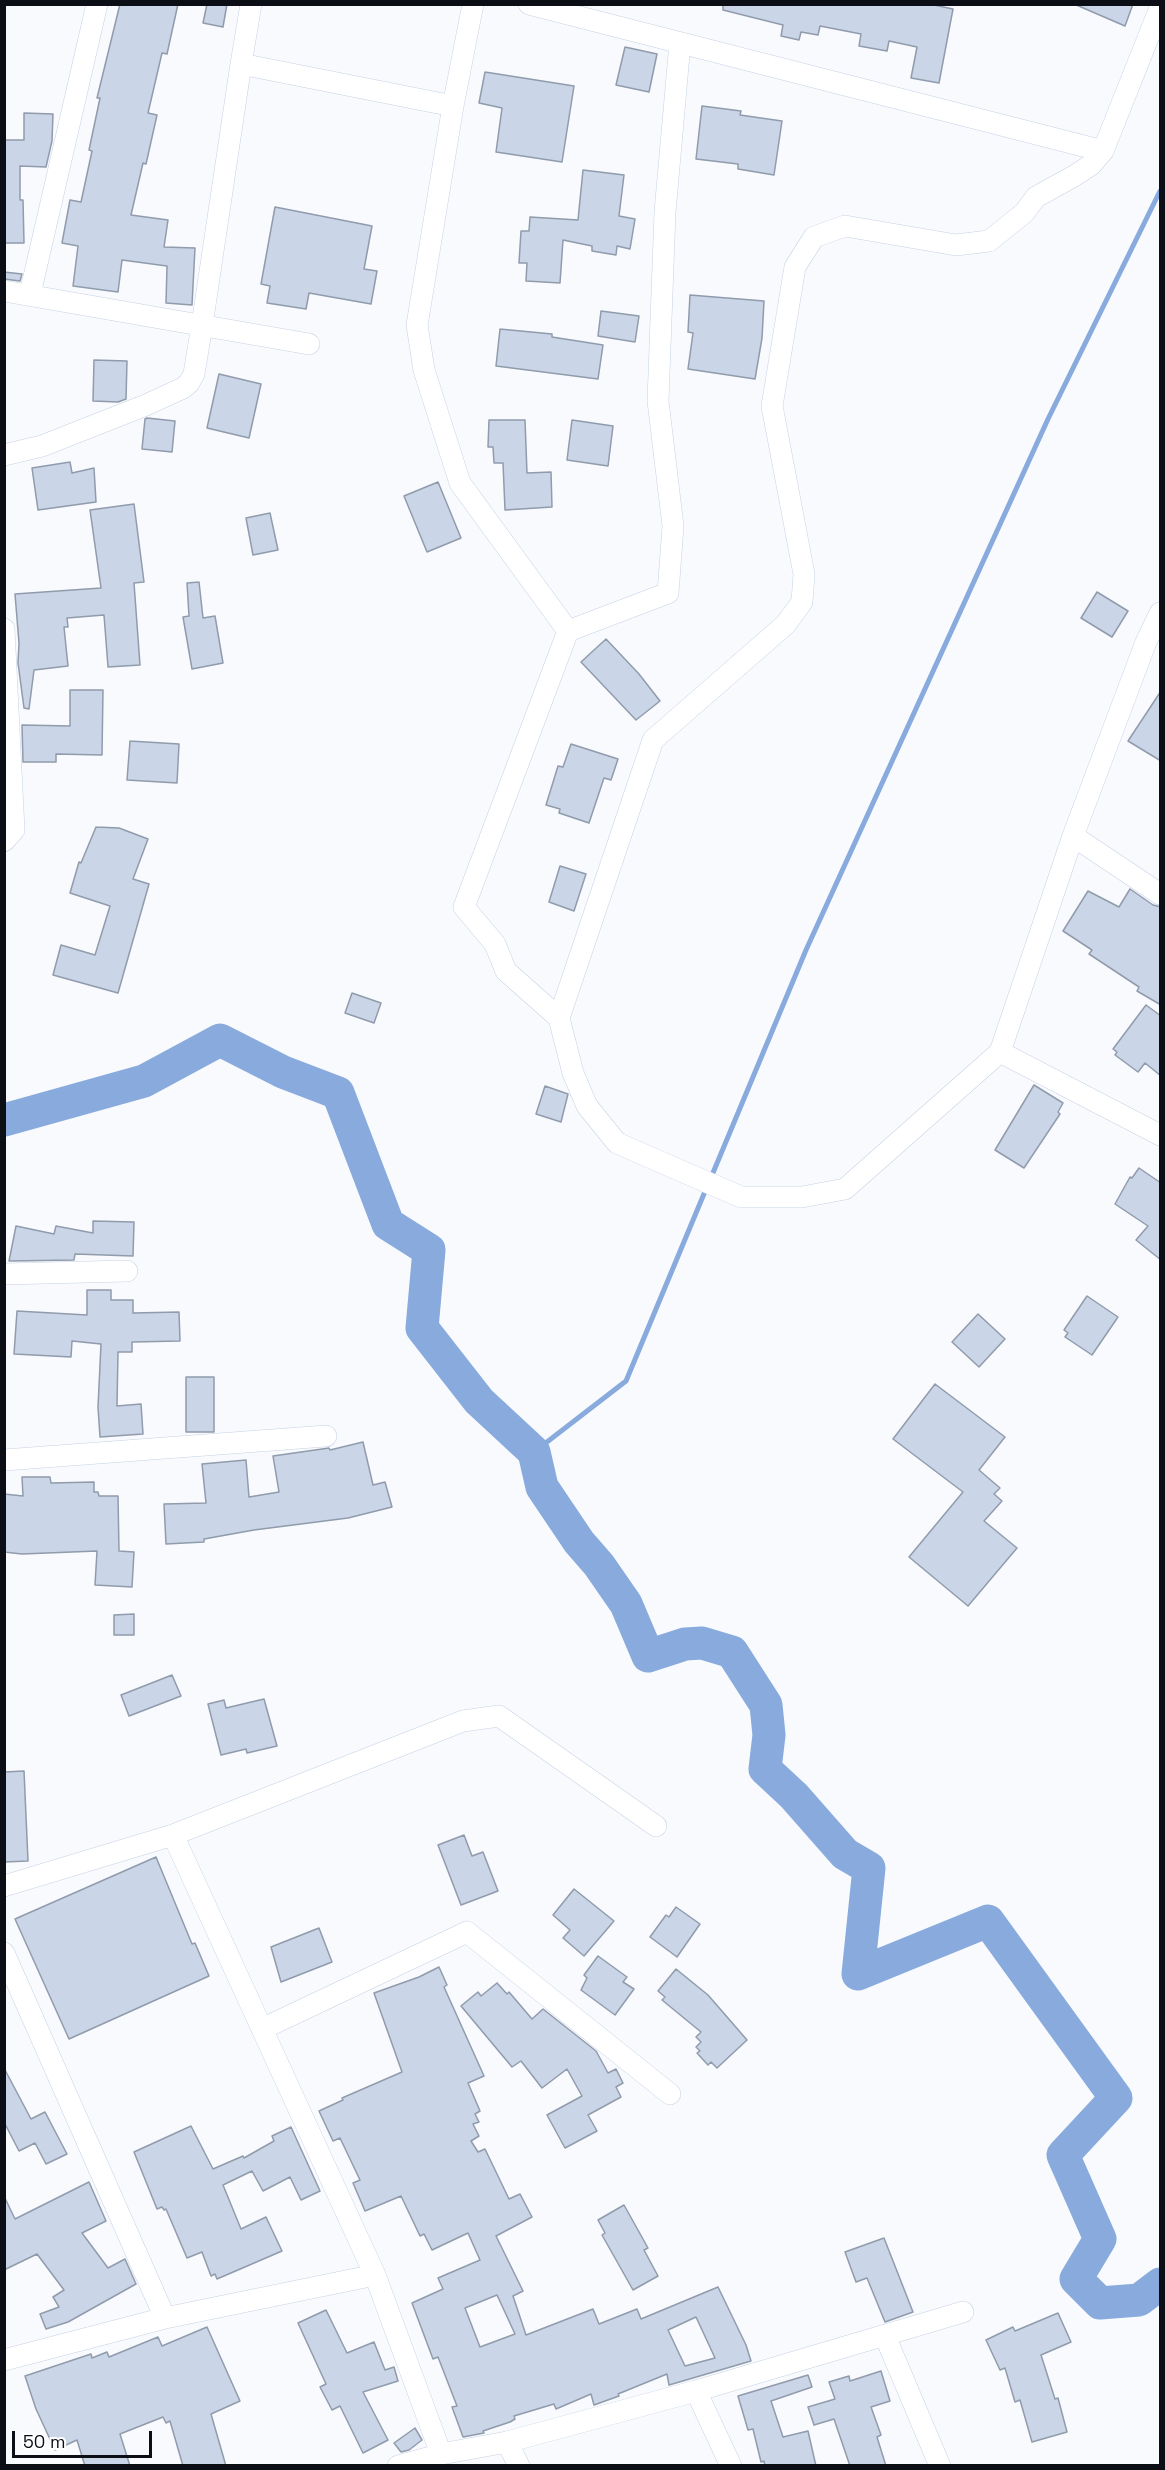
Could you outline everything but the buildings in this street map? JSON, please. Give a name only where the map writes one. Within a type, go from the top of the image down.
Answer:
[{"type":"street","points":[[30,294],[97,4]]},
{"type":"street","points":[[4,455],[42,446],[183,388],[194,374],[251,4]]},
{"type":"street","points":[[472,4],[417,325],[424,370],[460,483],[568,631]]},
{"type":"street","points":[[529,4],[1103,152]]},
{"type":"street","points":[[1161,8],[1103,152],[1091,165],[1036,197],[1024,213],[989,241],[956,245],[844,226],[814,237],[795,267],[772,406],[804,574],[802,602],[786,624],[653,740],[559,1018],[573,1073],[587,1106],[617,1143],[741,1197],[802,1197],[845,1189],[1000,1052],[1073,836],[1153,645],[1161,613]]},
{"type":"street","points":[[559,1018],[506,971],[495,944],[464,907],[568,631],[668,593],[673,526],[657,400],[665,212],[680,43]]},
{"type":"street","points":[[241,64],[453,106]]},
{"type":"street","points":[[4,291],[309,344]]},
{"type":"street","points":[[4,629],[14,830],[4,841]]},
{"type":"street","points":[[1073,836],[1161,894]]},
{"type":"street","points":[[1000,1052],[1161,1136]]},
{"type":"street","points":[[4,1274],[127,1271]]},
{"type":"street","points":[[4,1460],[326,1436]]},
{"type":"street","points":[[4,1886],[173,1835],[463,1720],[499,1716],[656,1826]]},
{"type":"street","points":[[173,1835],[375,2275],[441,2454]]},
{"type":"street","points":[[262,2029],[467,1932],[670,2094]]},
{"type":"street","points":[[4,1953],[165,2318]]},
{"type":"street","points":[[4,2360],[165,2318],[375,2275]]},
{"type":"street","points":[[398,2466],[441,2454],[507,2442],[696,2391],[963,2312]]},
{"type":"street","points":[[885,2336],[940,2466]]},
{"type":"street","points":[[696,2391],[731,2466]]},
{"type":"street","points":[[507,2442],[519,2466]]},
{"type":"waterway","points":[[710,1180],[806,950],[1048,419],[1160,191]]},
{"type":"waterway","points":[[4,1120],[144,1081],[220,1040],[283,1072],[338,1093],[388,1224],[429,1250],[422,1328],[479,1401],[534,1452],[542,1487],[579,1542],[599,1565],[626,1604],[648,1656],[685,1644],[702,1643],[732,1652],[766,1705],[769,1735],[765,1769],[794,1796],[845,1854],[869,1868],[858,1974],[988,1921],[1116,2098],[1063,2155],[1100,2239],[1076,2279],[1100,2303],[1139,2300],[1160,2284]]},
{"type":"waterway","points":[[534,1452],[626,1381],[706,1189]]}]
